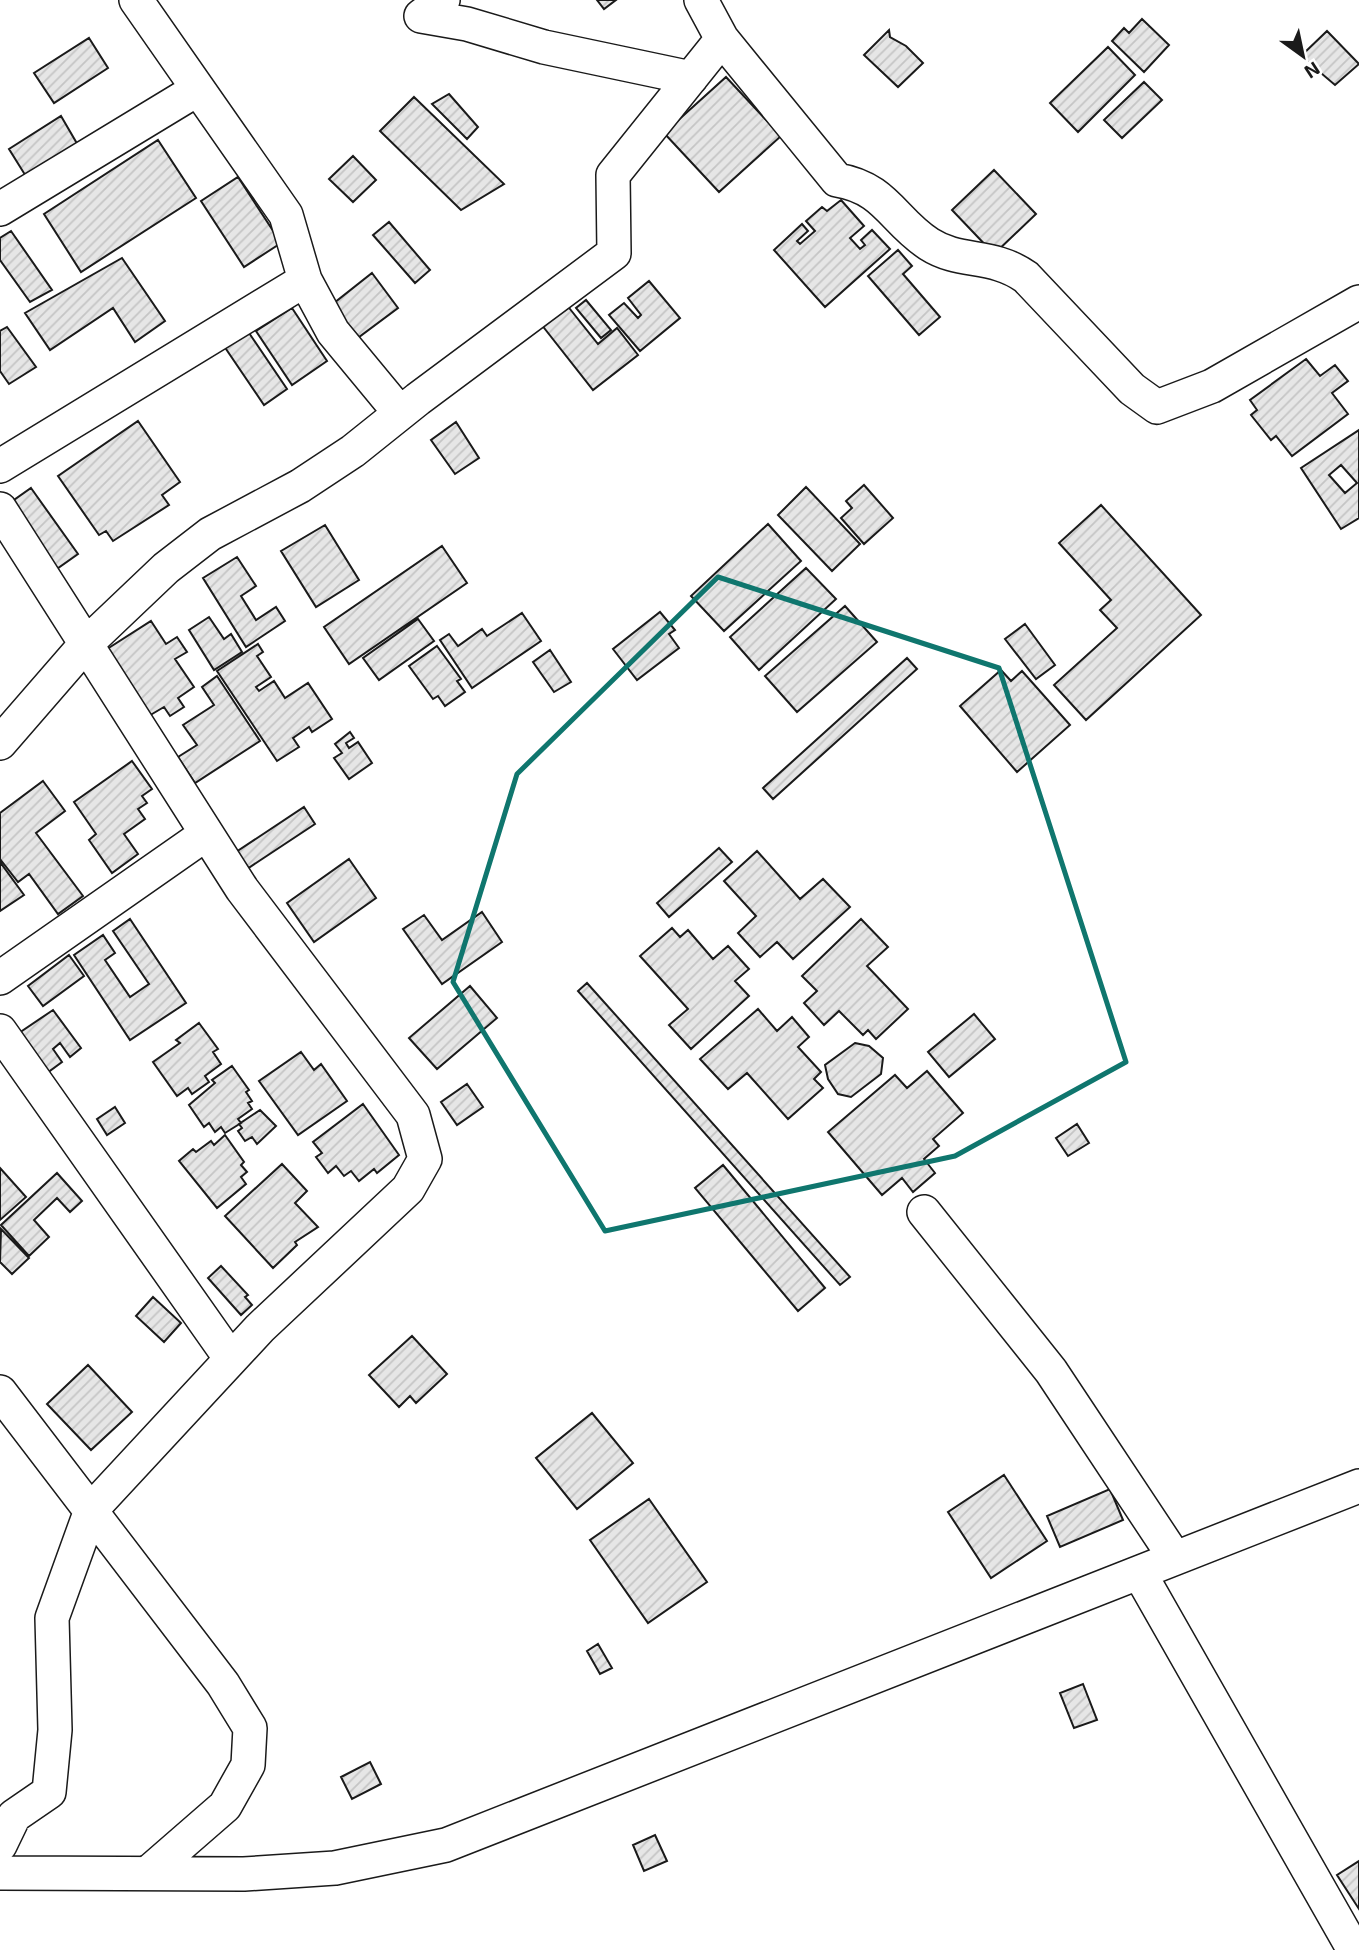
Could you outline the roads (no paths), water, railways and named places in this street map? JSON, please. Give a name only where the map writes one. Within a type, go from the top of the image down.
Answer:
[{"type":"street","points":[[136,0],[286,215],[305,280],[333,332],[400,413]]},
{"type":"street","points":[[443,0],[421,16],[467,24],[544,47],[691,78]]},
{"type":"street","points":[[701,0],[722,40],[837,180],[860,184],[876,194],[929,244],[955,255],[1009,265],[1026,277],[1132,389],[1157,407],[1212,386],[1359,302]]},
{"type":"street","points":[[0,743],[85,645],[140,591],[209,534],[310,479],[353,451],[614,253],[613,175],[722,40]]},
{"type":"street","points":[[0,209],[198,89]]},
{"type":"street","points":[[0,466],[305,280]]},
{"type":"street","points":[[0,509],[242,889],[413,1115],[425,1159],[408,1189],[260,1328],[91,1510],[52,1618],[55,1730],[49,1792],[14,1816],[0,1845]]},
{"type":"street","points":[[0,978],[206,834]]},
{"type":"street","points":[[0,1031],[231,1359]]},
{"type":"street","points":[[924,1212],[1051,1371],[1175,1558]]},
{"type":"street","points":[[0,1392],[223,1684],[250,1728],[248,1765],[225,1806],[148,1873]]},
{"type":"street","points":[[0,1873],[244,1874],[335,1867],[446,1846],[1359,1486]]},
{"type":"street","points":[[1140,1574],[1354,1950]]}]
